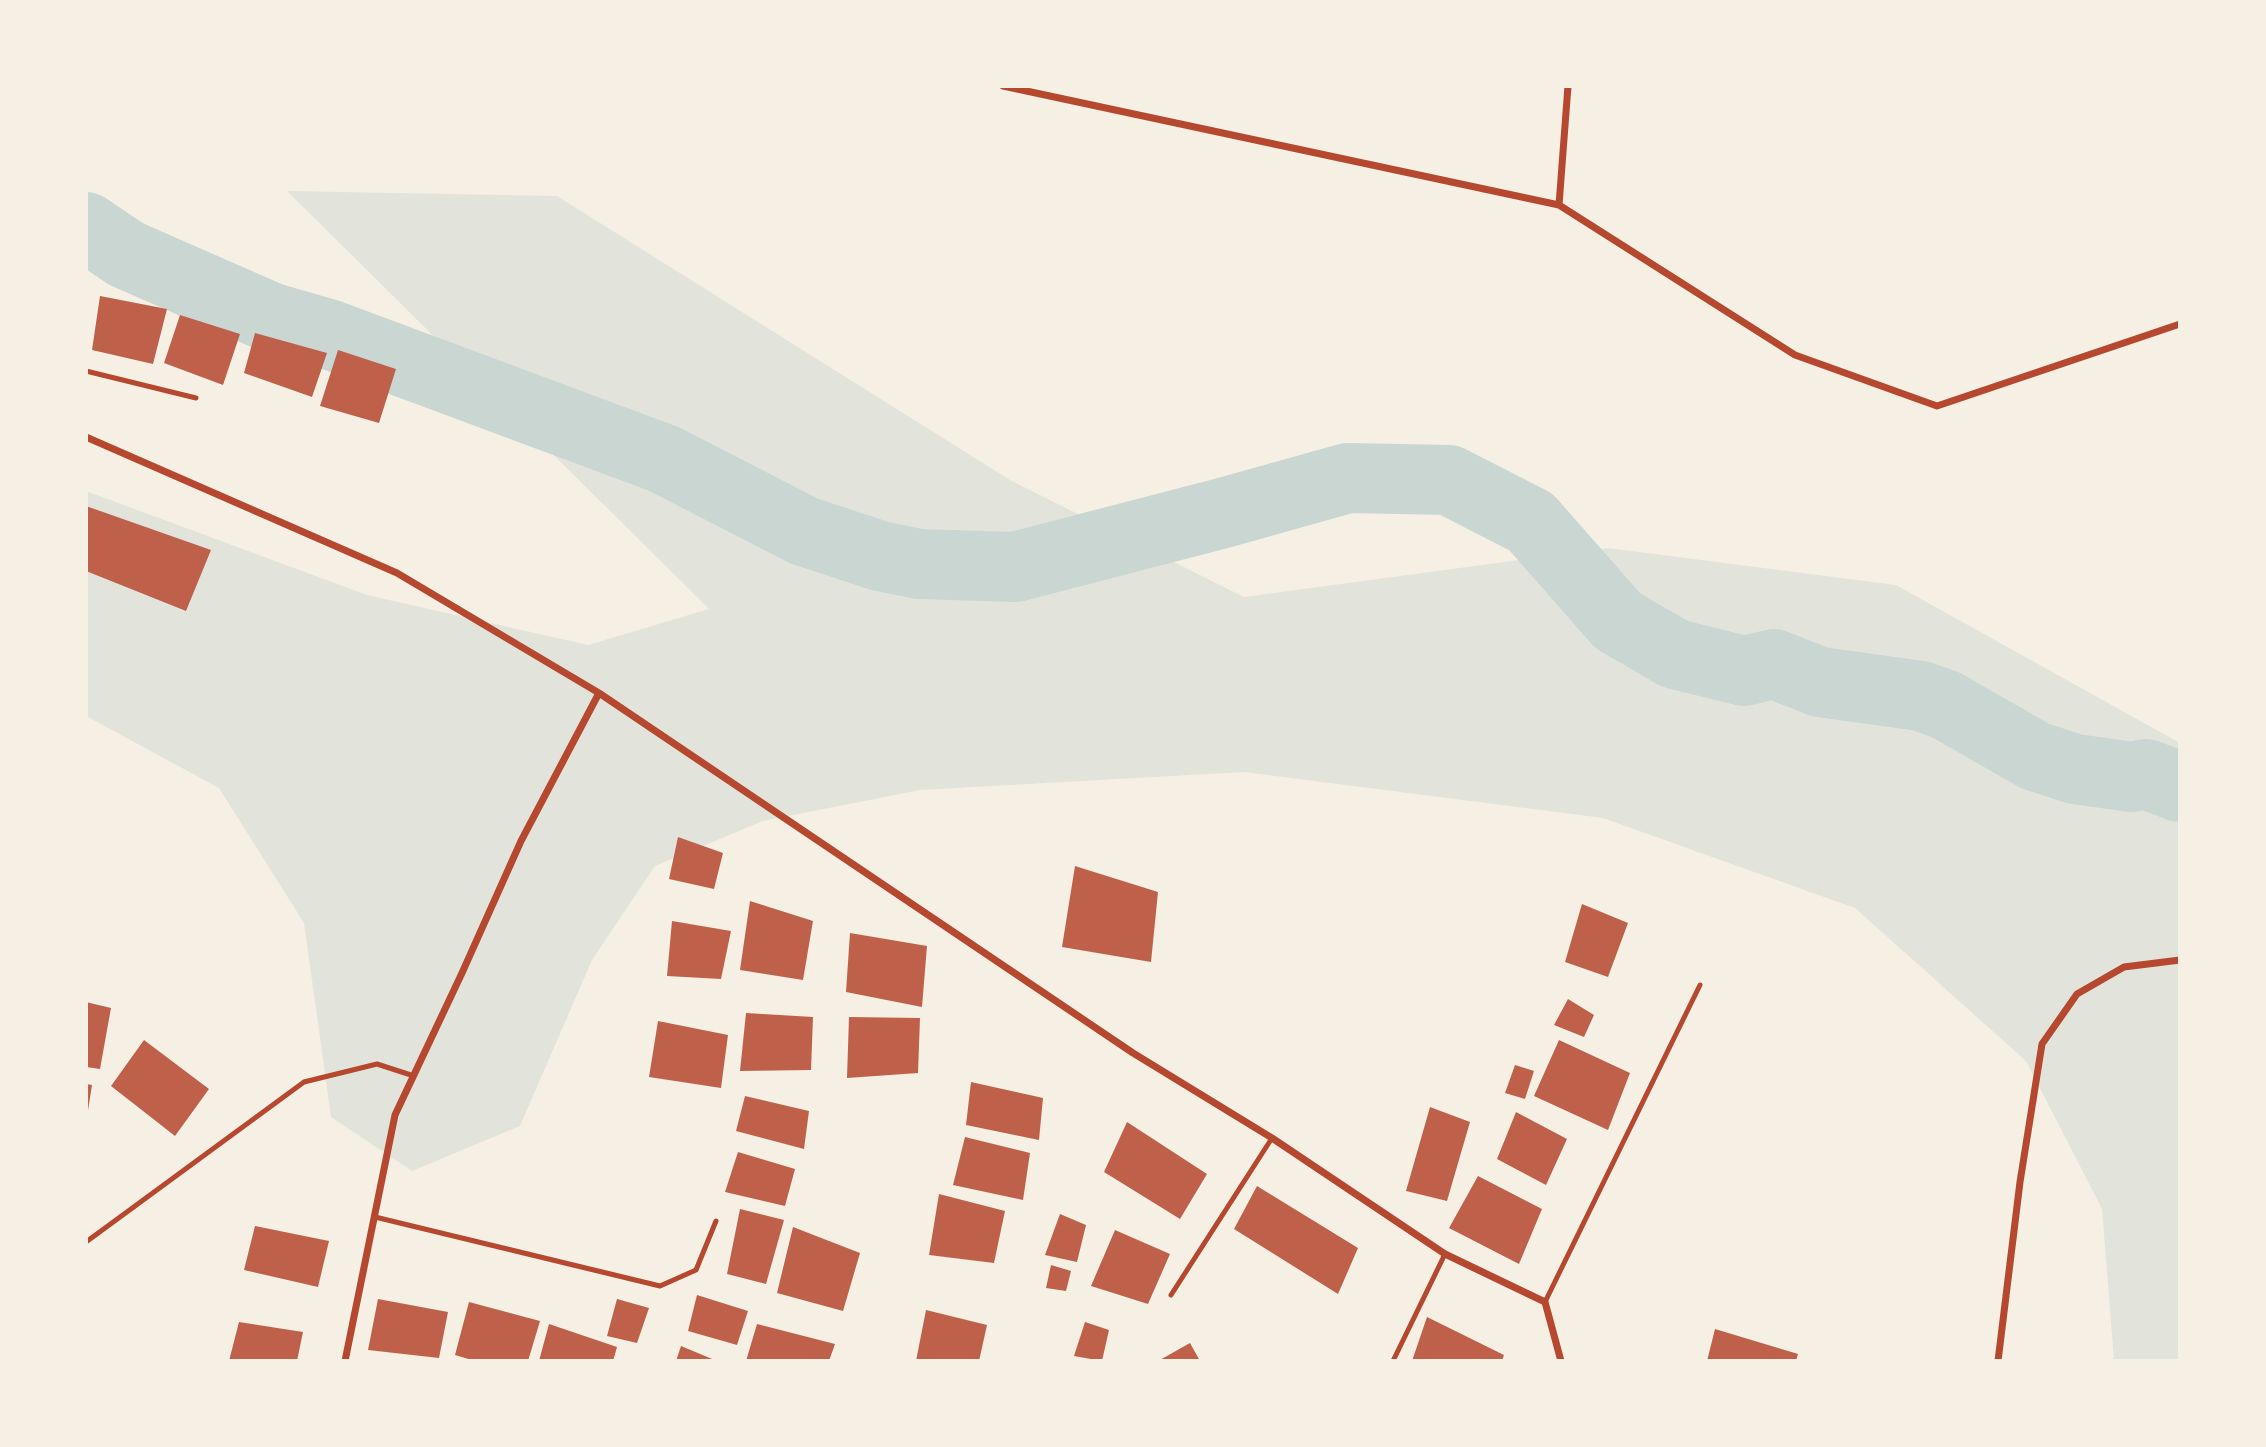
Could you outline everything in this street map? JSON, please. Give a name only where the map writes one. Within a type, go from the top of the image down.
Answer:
[{"type":"street","points":[[1003,86],[1559,205],[1796,355],[1937,406],[2180,324]]},
{"type":"street","points":[[1559,205],[1567,86]]},
{"type":"street","points":[[86,437],[397,573],[599,693],[1133,1053],[1272,1138],[1445,1254],[1545,1302],[1561,1361]]},
{"type":"street","points":[[345,1361],[395,1115],[521,841],[599,693]]},
{"type":"street","points":[[1998,1361],[2020,1182],[2042,1044],[2077,994],[2124,967],[2180,960]]},
{"type":"lane","points":[[86,371],[196,398]]},
{"type":"lane","points":[[1545,1302],[1700,985]]},
{"type":"lane","points":[[86,1242],[304,1082],[377,1064],[414,1076]]},
{"type":"lane","points":[[1171,1294],[1272,1138]]},
{"type":"lane","points":[[375,1217],[660,1286],[696,1270],[716,1221]]},
{"type":"lane","points":[[1393,1361],[1445,1254]]},
{"type":"shaded area","points":[[287,191],[557,196],[1010,480],[1244,597],[1608,548],[1896,585],[2180,743],[2180,1361],[2114,1361],[2102,1209],[2026,1061],[1855,908],[1603,818],[1244,772],[920,790],[763,821],[655,866],[592,960],[520,1126],[412,1171],[331,1117],[304,923],[219,788],[86,716],[86,491],[367,595],[588,645],[709,609]]},
{"type":"building","points":[[100,296],[167,309],[153,364],[92,350]]},
{"type":"building","points":[[180,315],[240,334],[223,385],[164,363]]},
{"type":"building","points":[[255,333],[327,353],[312,397],[244,373]]},
{"type":"building","points":[[338,350],[396,369],[379,423],[320,406]]},
{"type":"building","points":[[86,506],[211,550],[186,611],[86,571]]},
{"type":"building","points":[[678,837],[723,853],[714,889],[669,879]]},
{"type":"building","points":[[1075,866],[1158,892],[1151,962],[1062,947]]},
{"type":"building","points":[[750,901],[813,921],[803,980],[740,970]]},
{"type":"building","points":[[1582,904],[1628,923],[1608,977],[1565,962]]},
{"type":"building","points":[[672,921],[731,931],[721,979],[667,976]]},
{"type":"building","points":[[850,933],[927,946],[922,1007],[846,992]]},
{"type":"building","points":[[1568,999],[1594,1015],[1584,1037],[1554,1025]]},
{"type":"building","points":[[86,1002],[111,1008],[100,1069],[86,1067]]},
{"type":"building","points":[[746,1013],[813,1017],[811,1070],[740,1071]]},
{"type":"building","points":[[849,1017],[920,1018],[918,1073],[847,1078]]},
{"type":"building","points":[[658,1021],[728,1035],[721,1088],[649,1077]]},
{"type":"building","points":[[144,1040],[209,1089],[175,1136],[111,1086]]},
{"type":"building","points":[[1559,1040],[1630,1073],[1608,1130],[1534,1096]]},
{"type":"building","points":[[1515,1065],[1534,1071],[1525,1099],[1505,1093]]},
{"type":"building","points":[[971,1082],[1043,1098],[1039,1140],[966,1125]]},
{"type":"building","points":[[86,1084],[92,1085],[87,1117],[86,1116]]},
{"type":"building","points":[[745,1096],[809,1111],[804,1149],[736,1131]]},
{"type":"building","points":[[1430,1107],[1470,1122],[1447,1201],[1406,1191]]},
{"type":"building","points":[[1516,1112],[1567,1139],[1546,1185],[1497,1159]]},
{"type":"building","points":[[1127,1122],[1207,1174],[1180,1219],[1104,1172]]},
{"type":"building","points":[[965,1137],[1030,1153],[1023,1200],[953,1185]]},
{"type":"building","points":[[738,1152],[795,1169],[785,1206],[725,1192]]},
{"type":"building","points":[[1478,1176],[1542,1209],[1519,1264],[1449,1228]]},
{"type":"building","points":[[1257,1186],[1358,1248],[1338,1294],[1234,1229]]},
{"type":"building","points":[[939,1194],[1005,1211],[994,1263],[929,1255]]},
{"type":"building","points":[[740,1209],[784,1220],[766,1284],[727,1274]]},
{"type":"building","points":[[1060,1214],[1086,1225],[1077,1262],[1045,1255]]},
{"type":"building","points":[[255,1226],[329,1241],[318,1287],[244,1270]]},
{"type":"building","points":[[793,1227],[860,1253],[843,1311],[777,1293]]},
{"type":"building","points":[[1115,1230],[1170,1254],[1148,1304],[1091,1286]]},
{"type":"building","points":[[1051,1265],[1071,1271],[1066,1291],[1046,1288]]},
{"type":"building","points":[[697,1295],[748,1311],[737,1345],[688,1331]]},
{"type":"building","points":[[378,1299],[448,1312],[439,1358],[368,1350]]},
{"type":"building","points":[[617,1299],[649,1308],[637,1343],[607,1336]]},
{"type":"building","points":[[469,1302],[540,1321],[528,1361],[475,1361],[455,1355]]},
{"type":"building","points":[[926,1310],[987,1325],[979,1361],[916,1361]]},
{"type":"building","points":[[1427,1317],[1504,1355],[1502,1361],[1412,1361]]},
{"type":"building","points":[[239,1322],[303,1332],[297,1361],[229,1361]]},
{"type":"building","points":[[1085,1322],[1109,1330],[1102,1361],[1074,1356]]},
{"type":"building","points":[[549,1324],[617,1347],[613,1361],[539,1361]]},
{"type":"building","points":[[757,1324],[835,1344],[829,1361],[746,1361]]},
{"type":"building","points":[[1715,1329],[1798,1354],[1796,1361],[1707,1361]]},
{"type":"building","points":[[1190,1343],[1200,1361],[1158,1361]]},
{"type":"building","points":[[681,1346],[717,1361],[676,1361]]},
{"type":"waterway","points":[[86,227],[126,254],[272,318],[331,335],[664,459],[804,531],[880,556],[919,564],[1015,567],[1348,478],[1449,480],[1531,522],[1618,621],[1675,654],[1744,671],[1774,664],[1820,682],[1921,696],[1946,705],[2035,756],[2075,769],[2132,777],[2146,774],[2180,787]]}]
